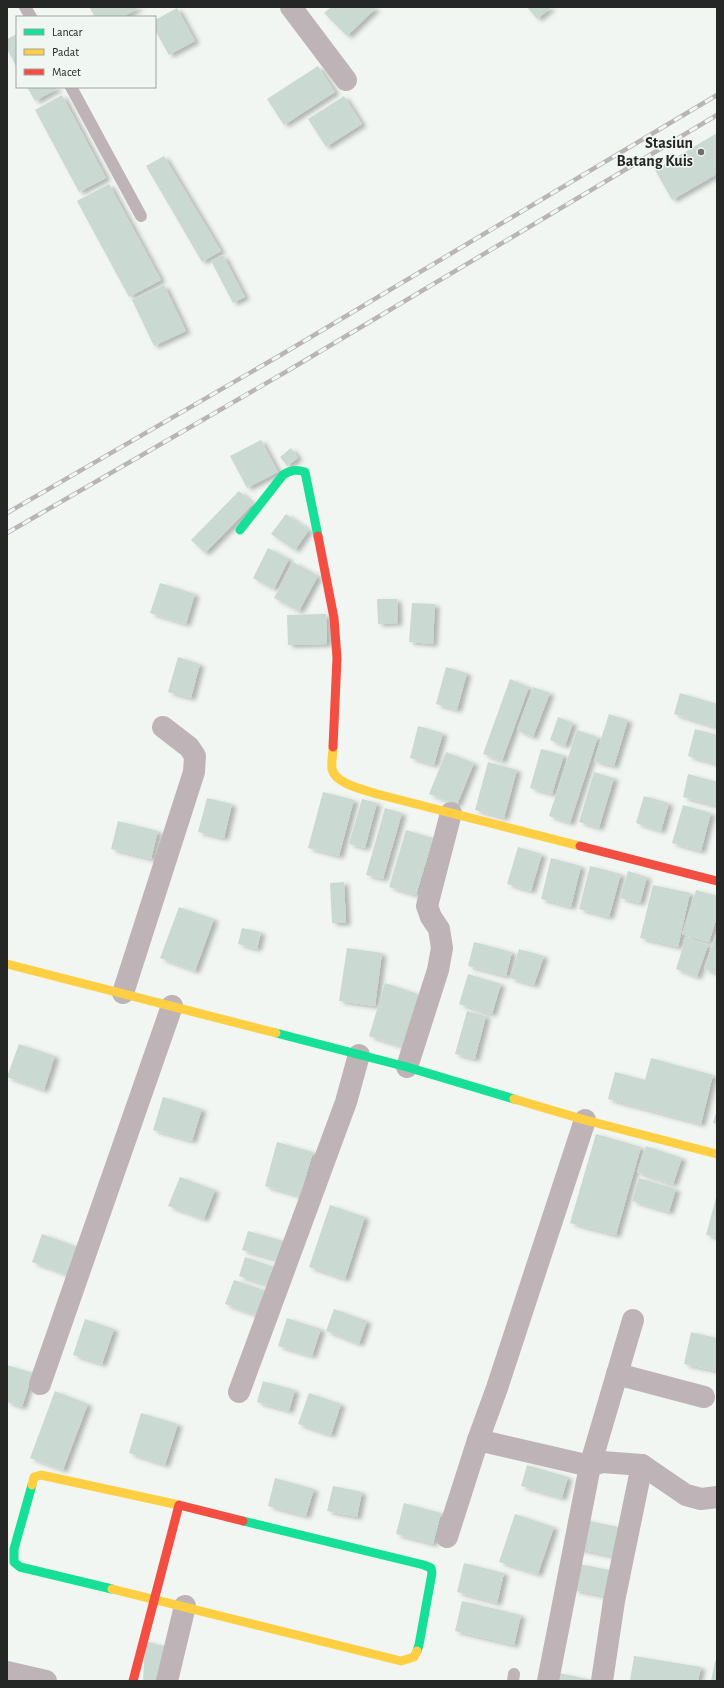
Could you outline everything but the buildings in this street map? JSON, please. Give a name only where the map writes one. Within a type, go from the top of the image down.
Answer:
[{"type":"street","points":[[291,7],[346,80]]},
{"type":"street","points":[[240,530],[278,480],[286,472],[297,469],[304,472],[308,482],[334,618],[337,658],[333,774],[335,777],[350,785],[451,813],[717,881]]},
{"type":"street","points":[[123,993],[194,772],[195,756],[189,747],[163,727]]},
{"type":"street","points":[[407,1067],[438,970],[442,939],[439,929],[431,917],[427,906],[451,813]]},
{"type":"street","points":[[7,964],[407,1067],[585,1120],[717,1154]]},
{"type":"street","points":[[40,1384],[172,1006]]},
{"type":"street","points":[[239,1392],[346,1102],[359,1055]]},
{"type":"street","points":[[447,1537],[585,1120]]},
{"type":"street","points":[[548,1681],[590,1466],[633,1320]]},
{"type":"street","points":[[618,1374],[704,1397]]},
{"type":"street","points":[[478,1440],[590,1466],[602,1462],[642,1465],[686,1496],[701,1499],[717,1497]]},
{"type":"street","points":[[602,1681],[616,1594],[642,1465]]},
{"type":"street","points":[[41,1475],[179,1505],[424,1565],[431,1568],[432,1573],[419,1646],[414,1657],[401,1661],[185,1606],[20,1567],[14,1562],[14,1549],[34,1477],[41,1475]]},
{"type":"street","points":[[133,1681],[179,1505]]},
{"type":"street","points":[[167,1681],[185,1606]]},
{"type":"street","points":[[7,1672],[46,1681]]},
{"type":"lane","points":[[25,7],[30,16]]},
{"type":"lane","points":[[72,88],[141,216]]},
{"type":"railway","points":[[7,513],[279,356],[717,95]]},
{"type":"railway","points":[[7,533],[289,370],[717,115]]},
{"type":"traffic: fast","points":[[240,530],[283,475],[291,471],[299,470],[305,472],[318,536]]},
{"type":"traffic: fast","points":[[276,1033],[407,1067],[514,1099]]},
{"type":"traffic: fast","points":[[32,1485],[14,1549],[14,1562],[20,1567],[112,1589]]},
{"type":"traffic: fast","points":[[243,1521],[424,1565],[431,1568],[432,1573],[417,1651]]},
{"type":"traffic: slow","points":[[333,747],[332,769],[334,774],[339,779],[351,786],[580,846]]},
{"type":"traffic: slow","points":[[7,964],[276,1033]]},
{"type":"traffic: slow","points":[[514,1099],[585,1120],[717,1154]]},
{"type":"traffic: slow","points":[[32,1485],[34,1477],[41,1475],[179,1505]]},
{"type":"traffic: slow","points":[[112,1589],[401,1661],[414,1657],[417,1651]]},
{"type":"traffic: jam","points":[[318,536],[334,618],[337,658],[333,747]]},
{"type":"traffic: jam","points":[[580,846],[717,881]]},
{"type":"traffic: jam","points":[[133,1681],[179,1505],[243,1521]]},
{"type":"place","name":"Stasiun Batang Kuis","points":[[701,152]]}]
